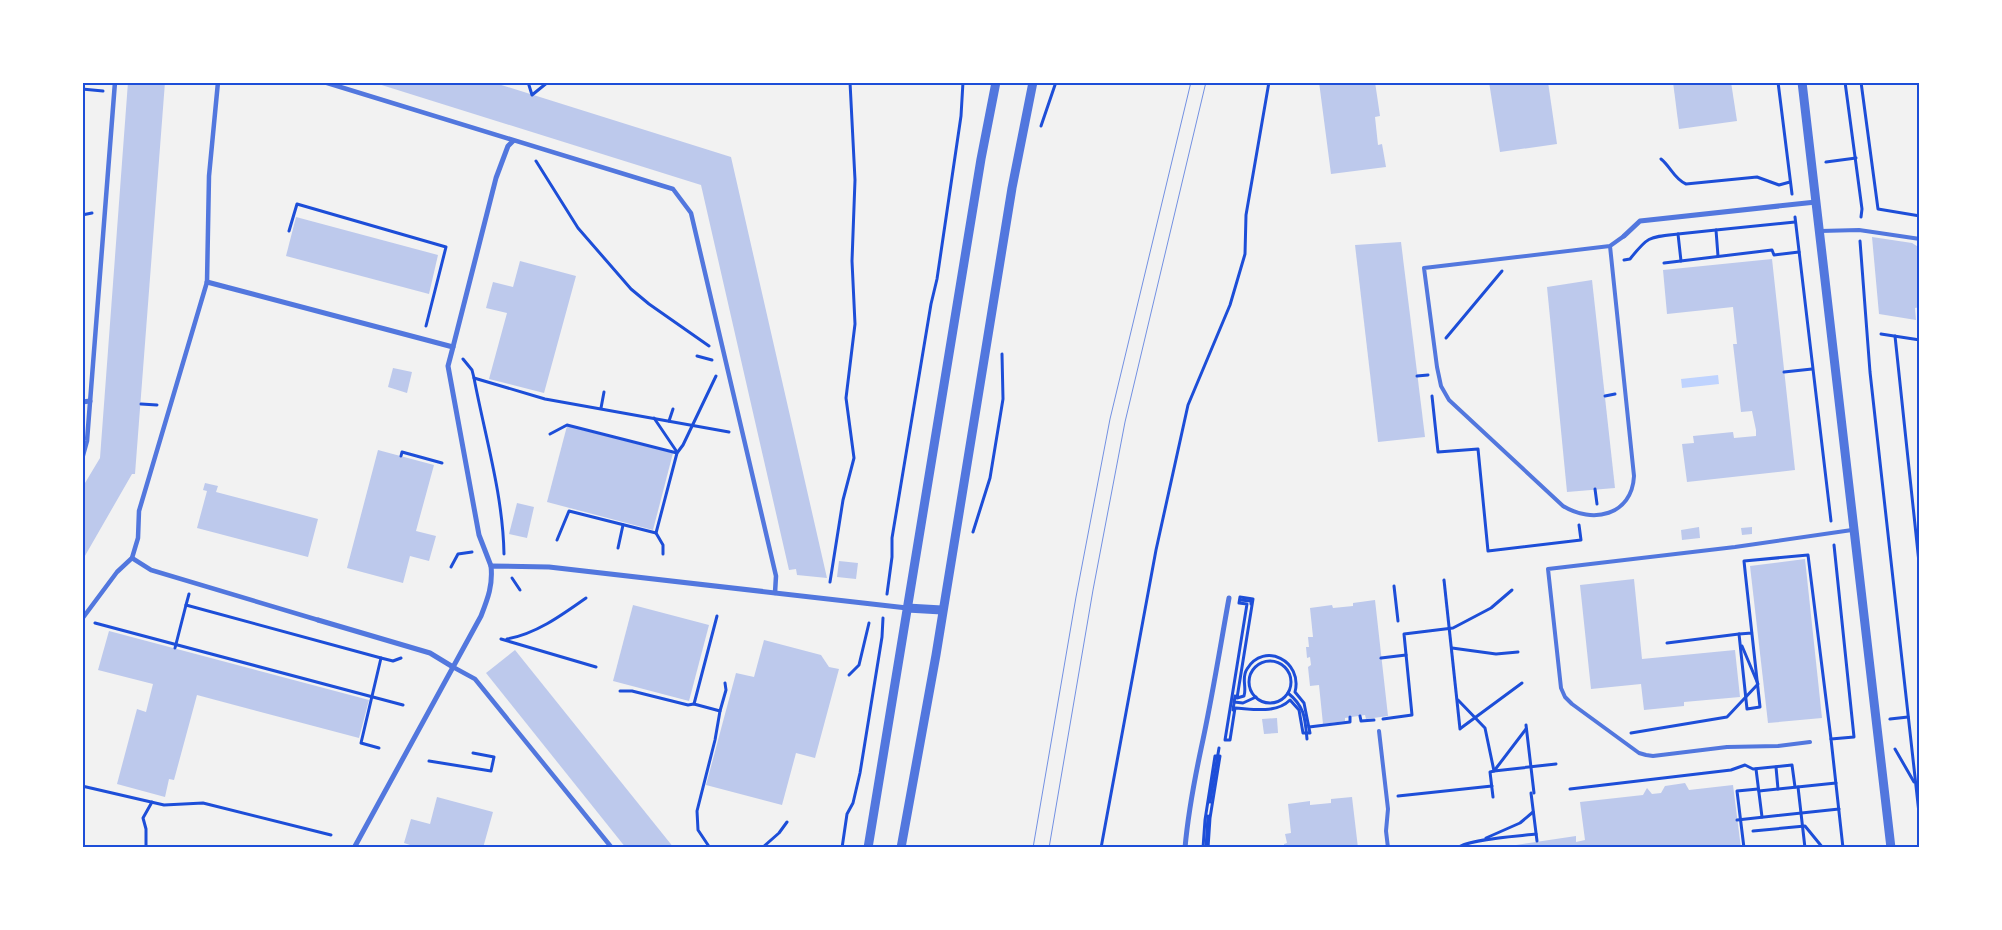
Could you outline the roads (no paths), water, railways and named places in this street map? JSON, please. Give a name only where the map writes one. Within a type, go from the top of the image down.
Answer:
[{"type":"street","points":[[82,459],[86,450],[115,82]]},
{"type":"street","points":[[82,619],[117,572],[132,558],[138,538],[139,511],[206,282],[208,176],[218,82]]},
{"type":"street","points":[[324,82],[673,189],[691,213],[776,576],[774,593]]},
{"type":"street","points":[[868,848],[978,178],[996,82]]},
{"type":"street","points":[[901,848],[912,793],[1012,188],[1033,82]]},
{"type":"street","points":[[1802,82],[1891,848]]},
{"type":"street","points":[[354,848],[481,616],[493,581],[491,566],[478,535],[448,366],[496,178],[508,146],[513,141]]},
{"type":"street","points":[[1624,236],[1640,221],[1817,202]]},
{"type":"street","points":[[206,282],[453,347]]},
{"type":"street","points":[[82,402],[90,401]]},
{"type":"street","points":[[132,558],[151,570],[423,651],[475,679],[612,848]]},
{"type":"street","points":[[491,566],[505,565],[568,569],[885,606],[942,610]]},
{"type":"street","points":[[1186,848],[1188,815],[1194,778],[1201,750],[1229,598]]},
{"type":"lane","points":[[1820,231],[1860,230],[1920,239]]},
{"type":"lane","points":[[1610,246],[1634,489],[1620,508],[1593,516],[1574,513],[1553,498],[1449,400],[1441,386],[1424,268],[1610,246],[1624,236]]},
{"type":"lane","points":[[1810,742],[1778,746],[1727,747],[1654,756],[1639,753],[1565,697],[1561,688],[1548,569],[1735,547],[1855,529]]},
{"type":"lane","points":[[1379,731],[1387,798],[1388,848]]},
{"type":"water","points":[[1718,375],[1719,384],[1682,388],[1681,379]]},
{"type":"tram line","points":[[1033,848],[1076,597],[1110,419],[1191,82]]},
{"type":"tram line","points":[[1049,848],[1093,590],[1125,422],[1206,82]]}]
